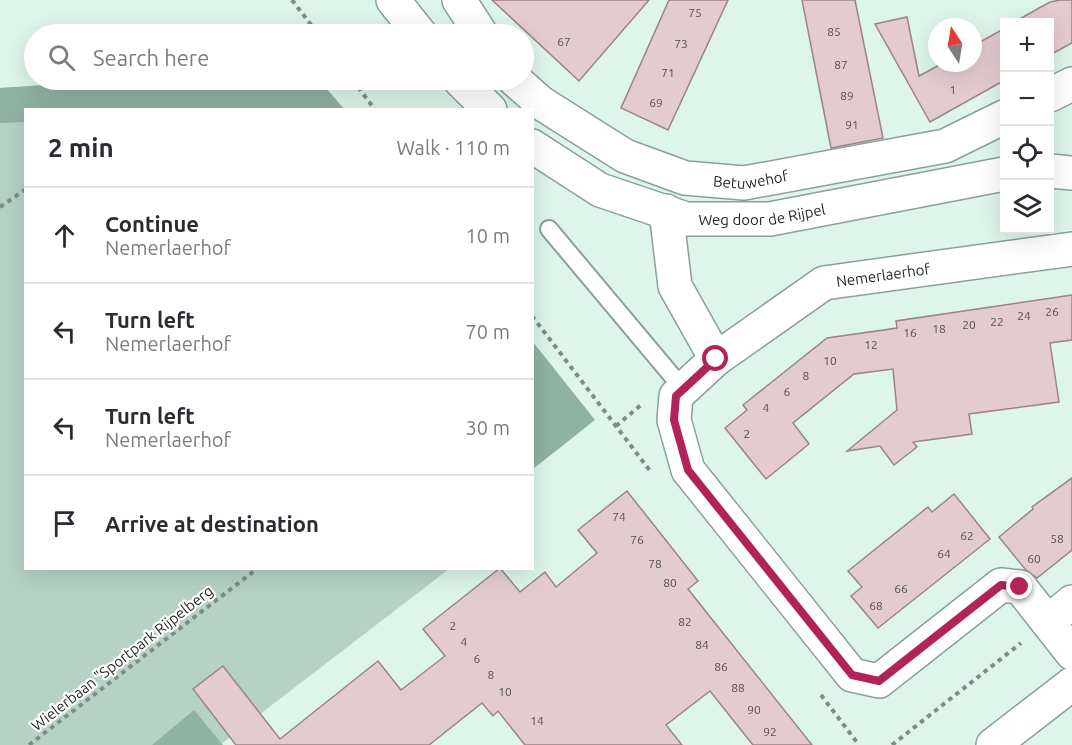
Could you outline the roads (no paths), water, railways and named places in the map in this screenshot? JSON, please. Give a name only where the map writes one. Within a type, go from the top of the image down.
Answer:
[{"type":"street","points":[[393,0],[412,24]]},
{"type":"street","points":[[459,0],[475,24]]},
{"type":"street","points":[[1054,93],[1072,84]]},
{"type":"street","points":[[470,90],[488,108]]},
{"type":"street","name":"Betuwehof","points":[[526,90],[541,103],[625,156],[685,178],[744,183],[945,146],[1000,119]]},
{"type":"street","name":"Weg door de Rijpel","points":[[534,147],[600,190],[686,219],[770,219],[1000,175]]},
{"type":"street","points":[[1054,171],[1072,173]]},
{"type":"street","points":[[666,211],[675,286],[716,359]]},
{"type":"street","name":"Nemerlaerhof","points":[[1072,249],[824,283],[716,359],[676,396],[674,420],[688,470],[852,675],[879,681],[1001,585],[1020,587],[1060,612],[1072,652]]},
{"type":"street","points":[[993,745],[1072,684]]},
{"type":"lane","points":[[549,229],[684,390]]}]
